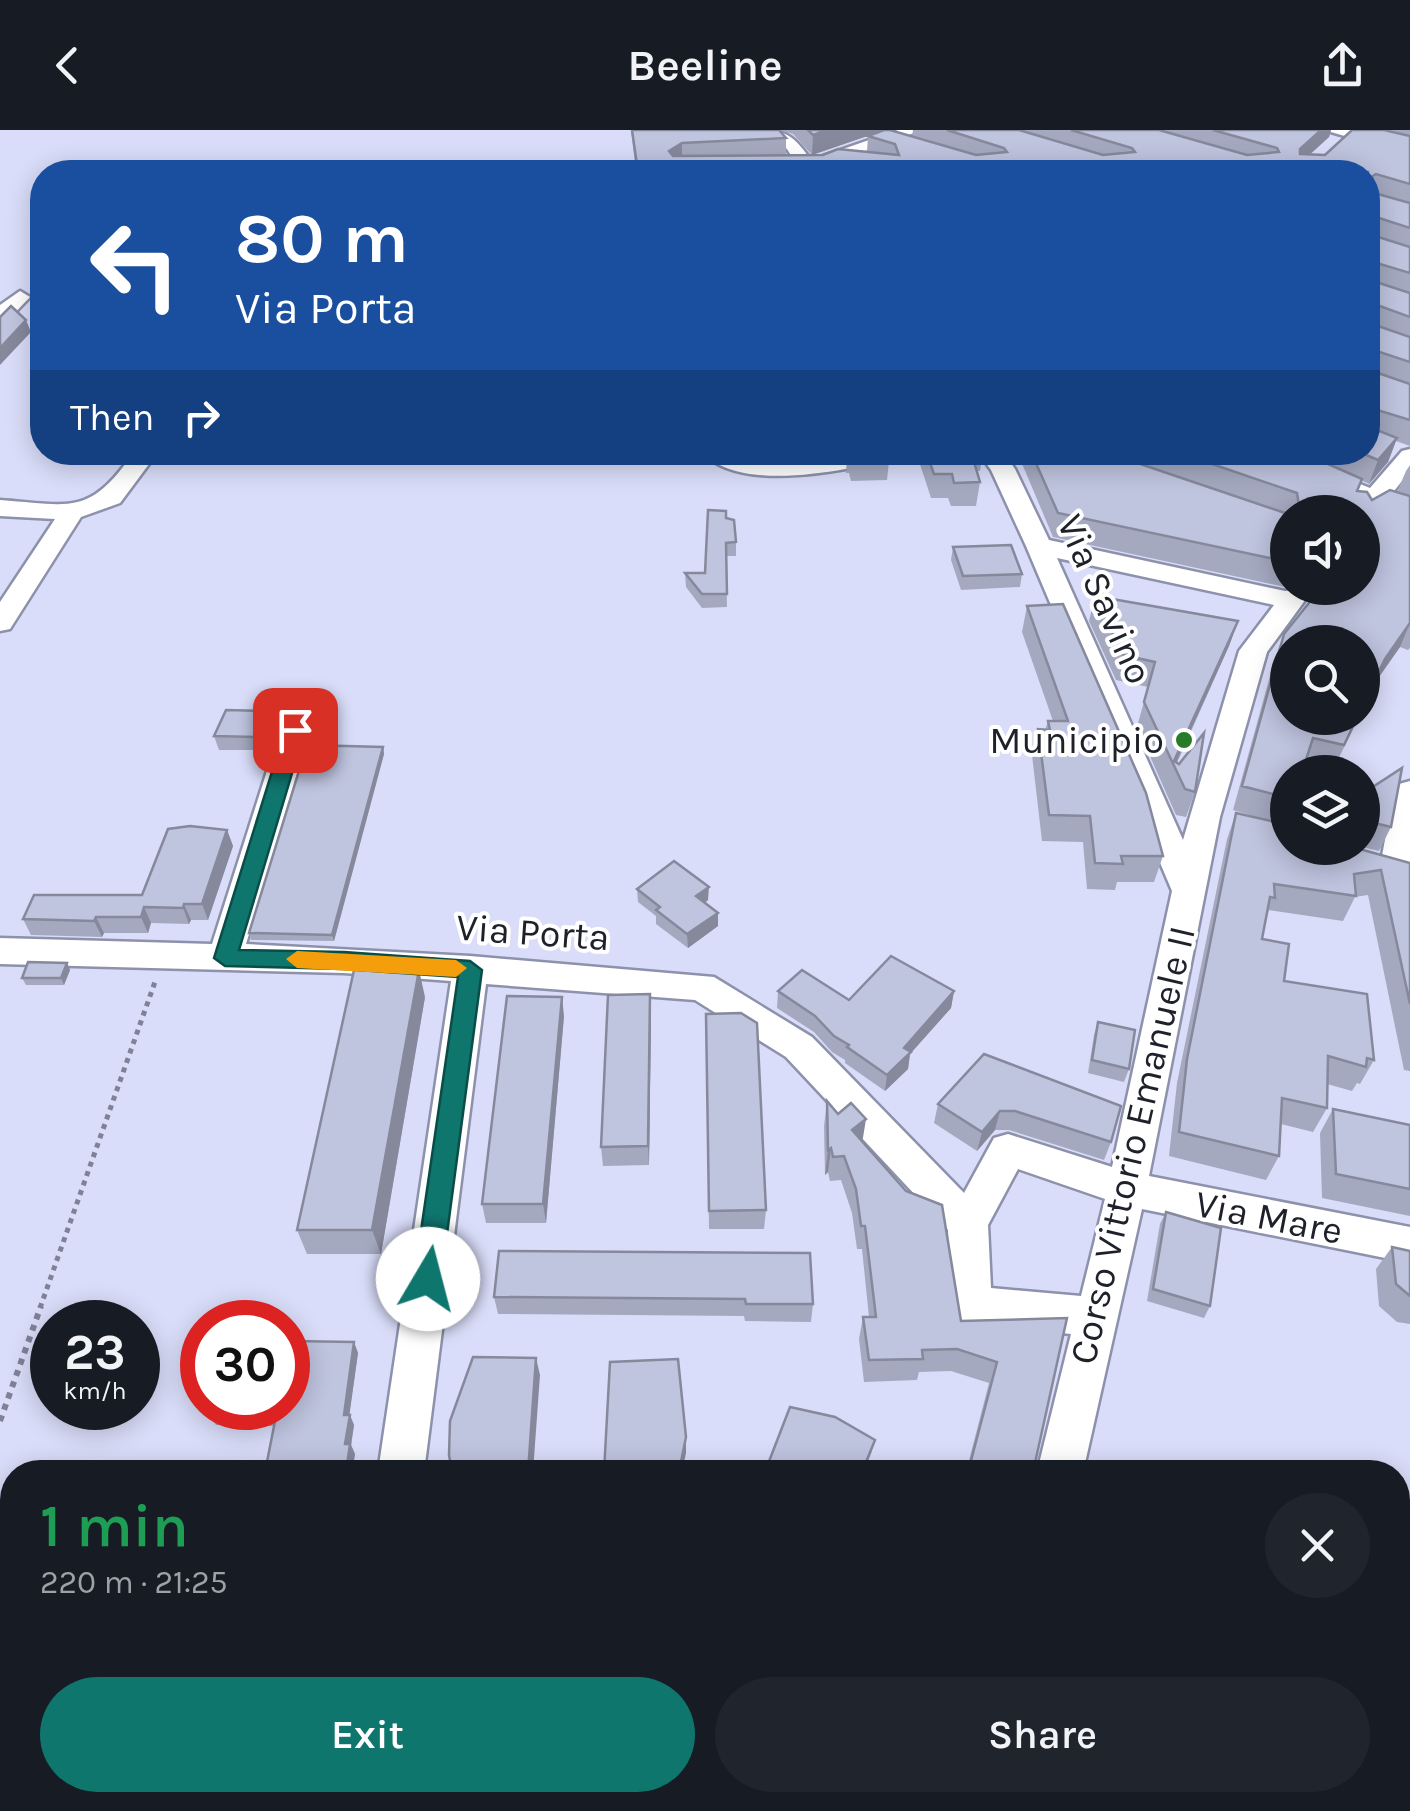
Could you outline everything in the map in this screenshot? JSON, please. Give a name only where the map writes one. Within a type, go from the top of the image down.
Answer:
[{"type":"street","points":[[772,130],[793,146],[798,160]]},
{"type":"street","points":[[835,160],[914,130]]},
{"type":"street","points":[[1342,135],[1410,150]]},
{"type":"street","points":[[889,141],[923,152]]},
{"type":"street","points":[[842,158],[848,160]]},
{"type":"street","points":[[0,317],[20,297]]},
{"type":"street","points":[[1377,495],[1409,457],[1381,447]]},
{"type":"street","points":[[0,508],[73,510],[108,501],[136,465]]},
{"type":"street","points":[[738,465],[826,465]]},
{"type":"street","name":"Via Savino","points":[[1000,465],[1189,891]]},
{"type":"street","points":[[1286,465],[1346,495]]},
{"type":"street","points":[[1380,508],[1410,513]]},
{"type":"street","points":[[0,623],[73,510]]},
{"type":"street","points":[[1039,546],[1270,589]]},
{"type":"street","name":"Corso Vittorio Emanuele II","points":[[1068,1460],[1189,891],[1220,822],[1253,651],[1288,605]]},
{"type":"street","points":[[225,958],[295,730]]},
{"type":"street","points":[[1371,865],[1402,874],[1410,791]]},
{"type":"street","name":"Via Porta","points":[[0,950],[163,958],[344,960],[702,987],[799,1047],[968,1224]]},
{"type":"street","points":[[403,1460],[470,970]]},
{"type":"street","name":"Via Mare","points":[[968,1224],[1008,1150],[1128,1189],[1410,1245]]},
{"type":"street","points":[[968,1224],[971,1305],[1096,1317]]},
{"type":"path","points":[[0,1421],[163,958]]},
{"type":"building","points":[[632,130],[779,130],[786,138],[682,143],[669,151],[673,156],[823,155],[838,149],[899,155],[895,144],[868,136],[884,130],[976,155],[1007,152],[947,130],[1019,130],[1103,155],[1135,152],[1071,130],[1159,130],[1247,155],[1279,152],[1277,148],[1213,130],[1321,130],[1300,149],[1300,154],[1325,155],[1352,130],[1384,130],[1410,136],[1410,184],[1380,175],[1380,160],[636,160]]},
{"type":"building","points":[[1380,195],[1410,203],[1410,228],[1380,218]]},
{"type":"building","points":[[1380,238],[1410,247],[1410,273],[1380,264]]},
{"type":"building","points":[[1380,283],[1410,293],[1410,317],[1380,306]]},
{"type":"building","points":[[11,306],[26,320],[0,348],[0,317]]},
{"type":"building","points":[[1380,327],[1410,337],[1410,362],[1380,352]]},
{"type":"building","points":[[1380,374],[1410,384],[1410,420],[1380,411]]},
{"type":"building","points":[[1380,431],[1397,438],[1380,458]]},
{"type":"building","points":[[931,465],[975,465],[980,482],[954,483],[952,474],[934,474]]},
{"type":"building","points":[[1037,465],[1143,465],[1270,508],[1270,558],[1058,513]]},
{"type":"building","points":[[1215,465],[1330,465],[1362,479],[1357,491],[1369,495],[1297,495]]},
{"type":"building","points":[[1390,490],[1410,496],[1410,623],[1380,669],[1380,625],[1291,625],[1307,605],[1380,605],[1380,496]]},
{"type":"building","points":[[708,510],[726,511],[726,518],[734,520],[736,542],[726,543],[727,594],[702,594],[685,573],[705,573]]},
{"type":"building","points":[[1011,545],[1022,574],[963,576],[953,547]]},
{"type":"building","points":[[1095,596],[1238,621],[1174,761],[1179,764],[1204,733],[1195,792],[1185,789],[1144,702],[1155,662],[1123,655]]},
{"type":"building","points":[[1063,604],[1146,793],[1163,856],[1121,856],[1123,864],[1095,863],[1090,816],[1049,815],[1038,729],[1050,730],[1048,721],[1068,721],[1027,606]]},
{"type":"building","points":[[1270,685],[1270,735],[1349,735],[1344,745],[1313,738],[1308,755],[1270,755],[1270,793],[1242,786]]},
{"type":"building","points":[[226,710],[269,711],[260,737],[214,736]]},
{"type":"building","points":[[307,745],[383,747],[332,935],[249,933]]},
{"type":"building","points":[[1402,768],[1391,827],[1380,824],[1380,782]]},
{"type":"building","points":[[1236,813],[1270,821],[1270,865],[1380,865],[1380,855],[1410,863],[1410,1004],[1381,870],[1354,874],[1356,896],[1274,884],[1275,898],[1270,897],[1262,939],[1289,944],[1284,981],[1367,994],[1374,1060],[1367,1058],[1366,1067],[1328,1056],[1327,1108],[1282,1098],[1279,1156],[1179,1132],[1187,1059]]},
{"type":"building","points":[[190,826],[227,830],[202,904],[184,904],[183,908],[144,907],[141,917],[96,917],[94,921],[23,919],[34,895],[142,895],[168,829]]},
{"type":"building","points":[[674,861],[709,887],[696,896],[718,913],[687,934],[637,889]]},
{"type":"building","points":[[891,956],[954,991],[904,1048],[911,1052],[887,1075],[778,991],[802,970],[849,1000]]},
{"type":"building","points":[[28,962],[67,963],[61,978],[22,978]]},
{"type":"building","points":[[354,970],[419,970],[372,1230],[297,1230]]},
{"type":"building","points":[[650,994],[648,1146],[601,1147],[608,995]]},
{"type":"building","points":[[507,996],[562,997],[543,1204],[482,1204]]},
{"type":"building","points":[[741,1013],[757,1023],[766,1210],[709,1211],[706,1014]]},
{"type":"building","points":[[1098,1022],[1135,1030],[1129,1069],[1092,1060]]},
{"type":"building","points":[[984,1054],[1121,1106],[1111,1142],[1015,1111],[1000,1111],[982,1132],[938,1104]]},
{"type":"building","points":[[827,1101],[838,1114],[851,1103],[866,1119],[852,1130],[906,1191],[942,1205],[961,1321],[1067,1318],[1036,1460],[971,1460],[997,1362],[957,1349],[922,1350],[923,1359],[869,1360],[863,1317],[876,1317],[865,1226],[861,1226],[856,1189],[844,1156],[833,1157],[831,1148],[828,1150]]},
{"type":"building","points":[[1333,1109],[1410,1125],[1410,1189],[1336,1174]]},
{"type":"building","points":[[1166,1212],[1221,1228],[1210,1306],[1153,1289]]},
{"type":"building","points":[[1392,1247],[1410,1251],[1410,1296],[1396,1284]]},
{"type":"building","points":[[499,1251],[810,1253],[813,1304],[746,1304],[745,1299],[494,1297]]},
{"type":"building","points":[[310,1341],[354,1342],[344,1415],[350,1415],[345,1444],[350,1444],[348,1460],[267,1460],[273,1430],[310,1430]]},
{"type":"building","points":[[473,1357],[536,1358],[529,1460],[450,1460],[450,1421]]},
{"type":"building","points":[[678,1359],[686,1437],[681,1460],[605,1460],[610,1362]]},
{"type":"building","points":[[790,1407],[835,1417],[875,1440],[867,1460],[770,1460]]},
{"type":"slow traffic","points":[[297,959],[456,968]]},
{"type":"place","name":"Municipio","points":[[1184,740]]},
{"type":"route","points":[[295,730],[225,958],[344,960],[470,970],[428,1279]]}]
